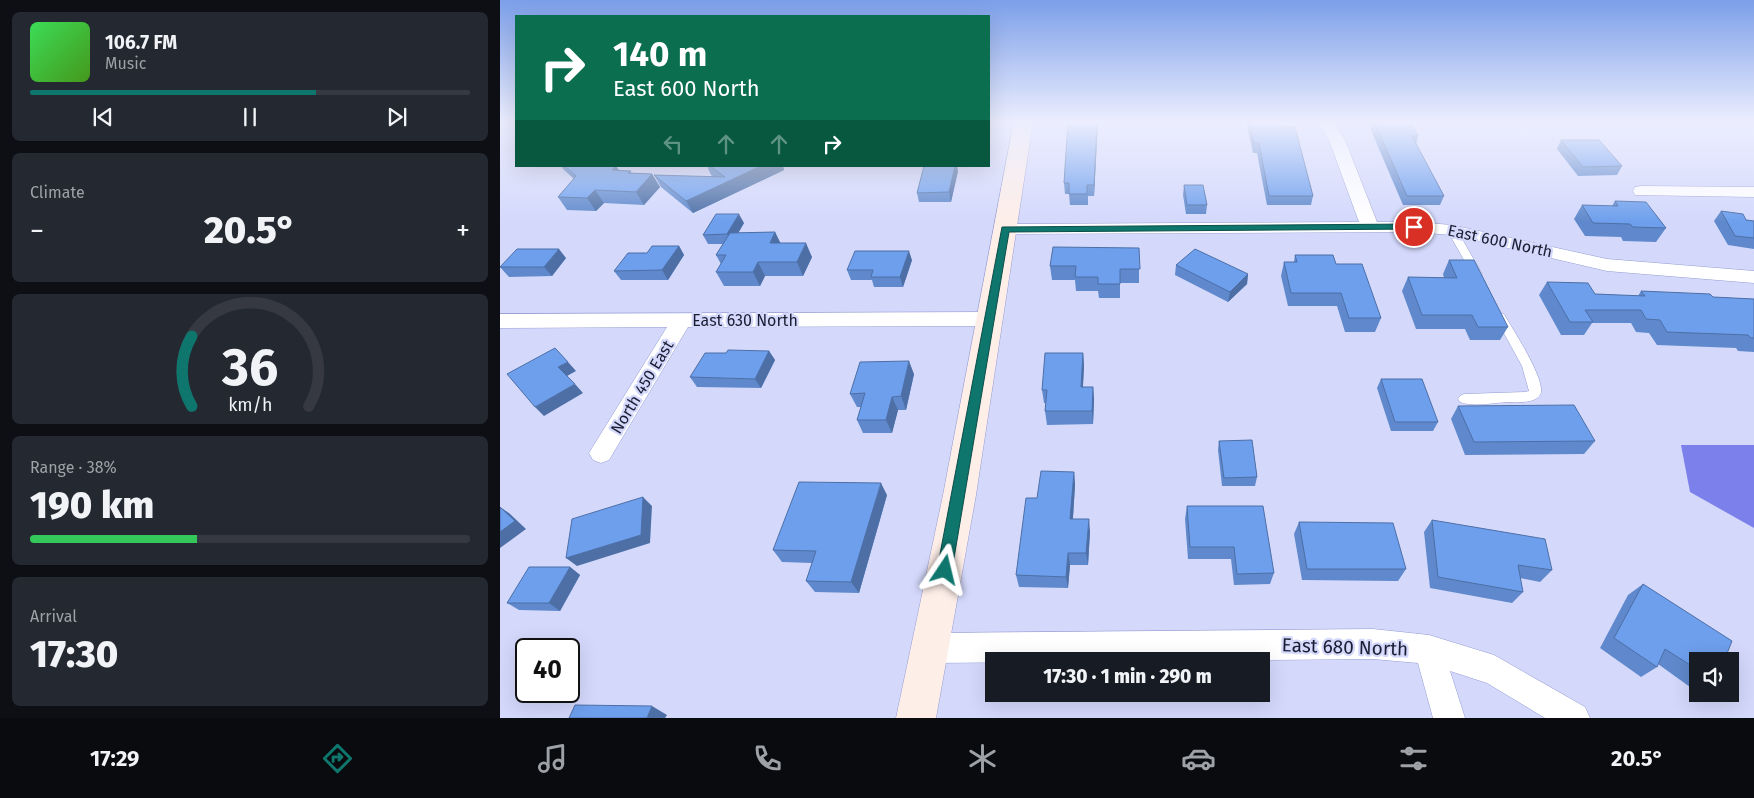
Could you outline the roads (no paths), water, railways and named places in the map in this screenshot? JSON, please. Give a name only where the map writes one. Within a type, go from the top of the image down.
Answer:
[{"type":"street","points":[[916,718],[931,648],[1018,155]]},
{"type":"street","points":[[1343,155],[1370,227]]},
{"type":"street","points":[[1641,191],[1754,192]]},
{"type":"street","name":"East 600 North","points":[[1005,229],[1370,227],[1452,230],[1607,265],[1754,277]]},
{"type":"street","name":"East 630 North","points":[[500,321],[990,319]]},
{"type":"street","name":"North 450 East","points":[[601,454],[682,320]]},
{"type":"street","name":"East 680 North","points":[[931,648],[1374,644],[1429,650],[1494,670],[1574,718]]},
{"type":"street","points":[[1429,650],[1449,718]]},
{"type":"lane","points":[[1452,230],[1483,285]]},
{"type":"lane","points":[[1464,399],[1527,397],[1535,393],[1536,386],[1530,372],[1497,310]]}]
